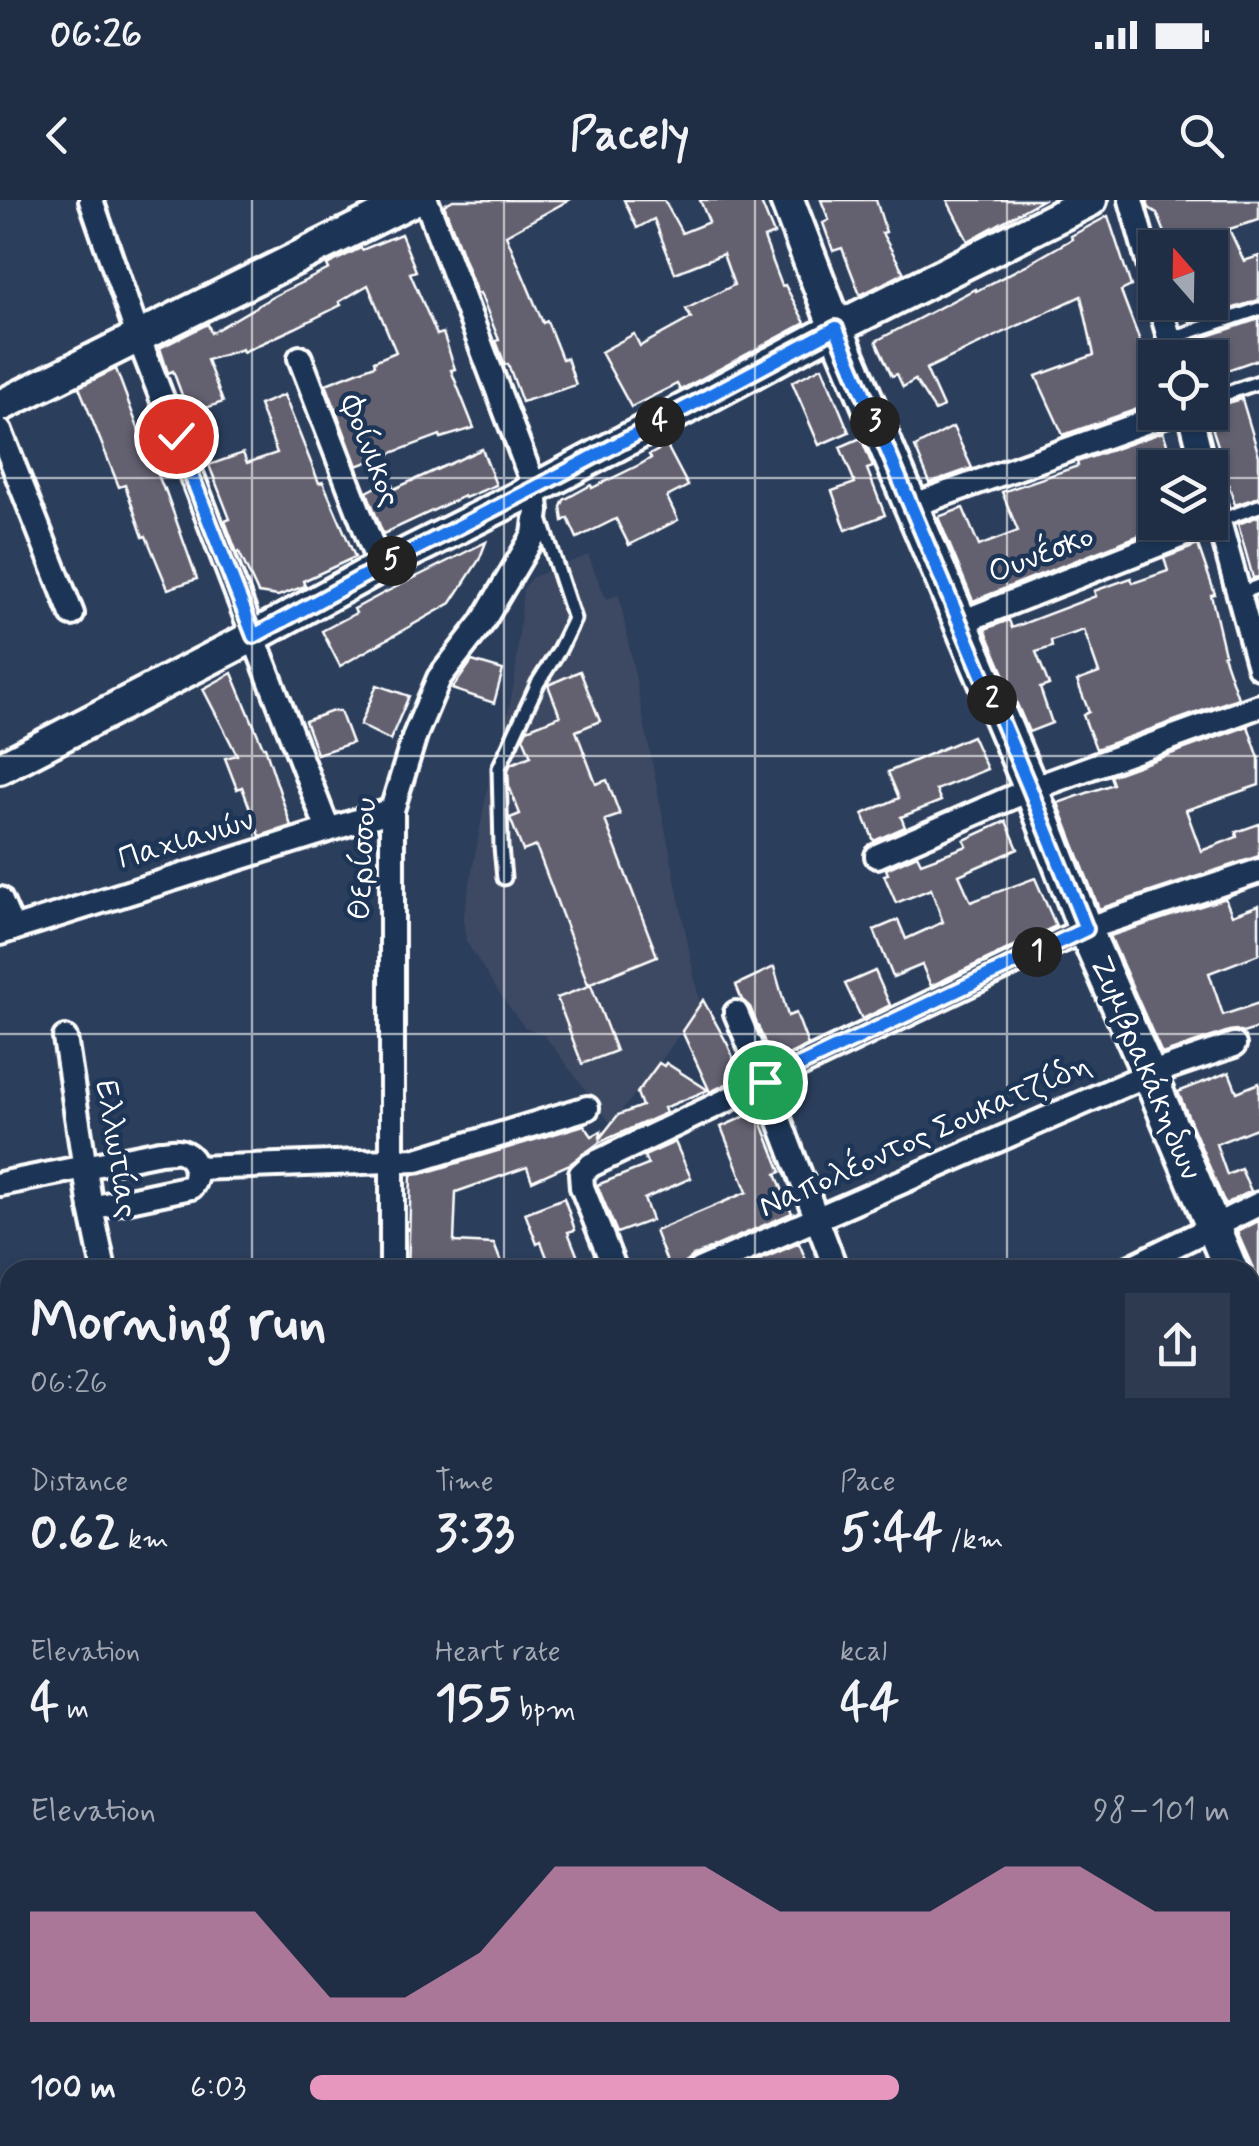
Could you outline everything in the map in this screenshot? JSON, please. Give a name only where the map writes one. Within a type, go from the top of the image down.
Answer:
[{"type":"main road","name":"Ζυμβρακάκηδων","points":[[787,200],[836,328],[1227,1260]]},
{"type":"street","points":[[90,200],[138,336],[328,830]]},
{"type":"street","points":[[0,406],[413,200]]},
{"type":"street","points":[[426,200],[536,500]]},
{"type":"street","points":[[0,768],[380,567],[536,500],[836,328],[1090,200]]},
{"type":"street","points":[[1131,200],[1139,230]]},
{"type":"street","name":"Φοίνικος","points":[[300,358],[380,567]]},
{"type":"street","points":[[911,506],[1138,425]]},
{"type":"street","points":[[0,431],[72,614]]},
{"type":"street","name":"Θερίσσου","points":[[392,1260],[392,810],[415,734],[440,678],[482,623],[534,535],[536,500]]},
{"type":"street","name":"Ουνέσκο","points":[[959,622],[1169,540]]},
{"type":"street","points":[[1227,540],[1249,590],[1259,667]]},
{"type":"street","points":[[877,856],[1030,789],[1259,706]]},
{"type":"street","name":"Παχιανών","points":[[6,931],[392,810]]},
{"type":"street","points":[[611,1260],[582,1187],[582,1174],[591,1165],[1086,929],[1259,871]]},
{"type":"street","points":[[0,899],[6,931]]},
{"type":"street","points":[[736,1013],[832,1260]]},
{"type":"street","name":"Ελλωτίας","points":[[65,1038],[90,1208],[102,1260]]},
{"type":"street","name":"Ναπολέοντος Σουκατζίδη","points":[[723,1260],[1149,1074],[1234,1045]]},
{"type":"street","points":[[196,1168],[417,1160],[588,1108]]},
{"type":"street","points":[[0,1184],[160,1152],[182,1151],[196,1168],[196,1180],[191,1187],[90,1208]]},
{"type":"street","points":[[1146,1260],[1259,1204]]},
{"type":"lane","points":[[1190,340],[1259,310]]},
{"type":"lane","points":[[1228,393],[1259,382]]},
{"type":"lane","points":[[504,878],[499,768],[574,619],[536,500]]},
{"type":"lane","name":"Ουνέσκο","points":[[1228,517],[1259,506]]},
{"type":"shaded area","points":[[588,555],[606,599],[619,595],[700,1005],[611,1124],[544,1035],[524,1027],[494,986],[466,941],[463,920],[492,763],[504,734],[515,678],[523,589],[531,578]]},
{"type":"building","points":[[453,200],[569,200],[506,235],[543,323],[547,321],[562,359],[567,358],[576,385],[522,402],[444,205]]},
{"type":"building","points":[[624,200],[664,200],[682,233],[709,222],[700,200],[760,200],[774,234],[764,238],[782,286],[785,285],[805,323],[680,390],[677,384],[631,407],[601,352],[634,334],[640,346],[691,318],[686,309],[734,285],[723,254],[675,273],[654,219],[637,228]]},
{"type":"building","points":[[821,200],[876,200],[886,232],[882,233],[904,273],[860,295],[842,248],[833,251],[823,223],[829,220]]},
{"type":"building","points":[[947,200],[1042,200],[968,241]]},
{"type":"building","points":[[1147,200],[1259,200],[1259,220],[1229,229],[1244,261],[1259,256],[1259,300],[1228,310],[1228,230],[1164,230],[1157,213],[1149,208]]},
{"type":"building","points":[[1108,216],[1131,286],[1121,291],[1140,340],[1138,409],[1063,435],[1036,376],[1094,355],[1081,296],[926,369],[943,407],[935,411],[915,380],[903,387],[897,374],[892,376],[876,341],[1030,263],[1072,239],[1071,236]]},
{"type":"building","points":[[401,234],[416,271],[410,273],[437,335],[443,333],[455,369],[451,370],[474,428],[441,438],[440,435],[357,466],[326,384],[375,365],[374,361],[396,352],[368,285],[339,302],[341,305],[295,328],[243,352],[242,349],[207,360],[223,402],[189,414],[160,348],[208,324],[211,333],[329,269],[327,265]]},
{"type":"building","points":[[1259,319],[1259,359],[1228,370],[1228,340],[1196,340]]},
{"type":"building","points":[[822,367],[849,432],[819,445],[792,382]]},
{"type":"building","points":[[116,369],[197,579],[168,589],[146,536],[143,537],[125,485],[119,487],[79,387]]},
{"type":"building","points":[[284,395],[319,483],[323,482],[355,557],[303,581],[305,586],[278,596],[258,593],[237,553],[225,521],[230,519],[209,465],[243,453],[247,463],[277,453],[259,405]]},
{"type":"building","points":[[1242,399],[1259,456],[1259,497],[1235,505],[1228,483],[1228,450],[1219,450],[1213,430],[1228,430],[1228,403]]},
{"type":"building","points":[[953,427],[972,468],[930,483],[915,447]]},
{"type":"building","points":[[1163,432],[1169,450],[1138,450],[1138,536],[973,601],[938,517],[963,508],[979,546],[1018,531],[1002,492],[1078,466],[1077,462]]},
{"type":"building","points":[[861,438],[873,467],[867,469],[885,515],[846,530],[832,491],[855,483],[840,447]]},
{"type":"building","points":[[667,446],[688,486],[667,497],[678,520],[629,545],[616,519],[577,538],[568,518],[563,521],[564,500],[641,464]]},
{"type":"building","points":[[482,449],[496,485],[383,534],[367,492],[390,480],[394,489]]},
{"type":"building","points":[[1259,516],[1259,577],[1253,578],[1238,524]]},
{"type":"building","points":[[486,542],[451,603],[340,666],[322,631],[356,613],[354,609]]},
{"type":"building","points":[[1198,545],[1215,594],[1211,595],[1223,655],[1238,698],[1096,749],[1083,715],[1089,712],[1077,681],[1099,673],[1084,630],[1051,641],[1052,647],[1036,652],[1049,685],[1040,688],[1052,723],[1029,732],[985,629],[1009,620],[1012,628],[1096,596],[1094,591],[1168,571],[1164,558]]},
{"type":"building","points":[[472,661],[503,670],[494,703],[452,689]]},
{"type":"building","points":[[580,671],[600,721],[576,731],[596,784],[607,780],[620,815],[605,820],[657,956],[588,984],[536,846],[523,851],[510,818],[520,814],[509,786],[508,770],[511,764],[531,756],[523,737],[527,729],[560,716],[548,685]]},
{"type":"building","points":[[232,673],[265,747],[291,826],[260,836],[242,787],[237,789],[225,758],[237,755],[203,689]]},
{"type":"building","points":[[377,685],[409,696],[390,740],[360,725]]},
{"type":"building","points":[[340,711],[352,743],[317,754],[305,721]]},
{"type":"building","points":[[1248,726],[1259,758],[1259,785],[1186,810],[1201,851],[1259,824],[1259,856],[1099,909],[1058,803],[1113,784],[1110,776]]},
{"type":"building","points":[[972,736],[987,769],[936,790],[941,801],[901,817],[905,827],[874,841],[863,814],[899,798],[888,772]]},
{"type":"building","points":[[1006,821],[1018,849],[959,875],[971,902],[1035,878],[1056,926],[931,986],[922,965],[893,977],[874,930],[898,920],[906,939],[943,922],[931,889],[896,903],[884,875],[888,874],[886,869],[917,855],[921,863],[967,846],[964,840]]},
{"type":"building","points":[[1225,898],[1232,915],[1259,905],[1259,954],[1209,973],[1223,1015],[1259,1003],[1259,1028],[1243,1033],[1229,1031],[1162,1054],[1110,936]]},
{"type":"building","points":[[774,967],[788,1016],[796,1013],[808,1045],[773,1062],[750,1007],[736,985]]},
{"type":"building","points":[[875,971],[890,1005],[862,1019],[845,984]]},
{"type":"building","points":[[591,985],[616,1051],[582,1064],[557,998]]},
{"type":"building","points":[[703,1000],[741,1077],[710,1092],[682,1031]]},
{"type":"building","points":[[659,1063],[666,1063],[708,1090],[664,1108],[666,1113],[600,1142],[570,1164],[532,1181],[527,1167],[456,1192],[454,1242],[494,1244],[500,1260],[408,1260],[411,1175],[584,1125],[592,1136],[601,1131],[600,1138],[618,1115],[642,1106],[637,1093]]},
{"type":"building","points":[[1229,1072],[1237,1092],[1259,1083],[1259,1127],[1216,1144],[1227,1175],[1241,1169],[1251,1191],[1225,1204],[1178,1092]]},
{"type":"building","points":[[757,1111],[792,1213],[688,1260],[666,1260],[655,1231],[747,1192],[721,1127]]},
{"type":"building","points":[[675,1142],[691,1178],[644,1199],[652,1220],[617,1233],[597,1185],[648,1165],[644,1156]]},
{"type":"building","points":[[564,1198],[575,1230],[568,1232],[579,1260],[548,1260],[525,1213]]},
{"type":"building","points":[[1259,1221],[1259,1260],[1249,1260],[1237,1232]]},
{"type":"building","points":[[799,1243],[806,1260],[760,1260]]},
{"type":"route","points":[[176,436],[254,636],[836,328],[1086,929],[765,1082]]}]
